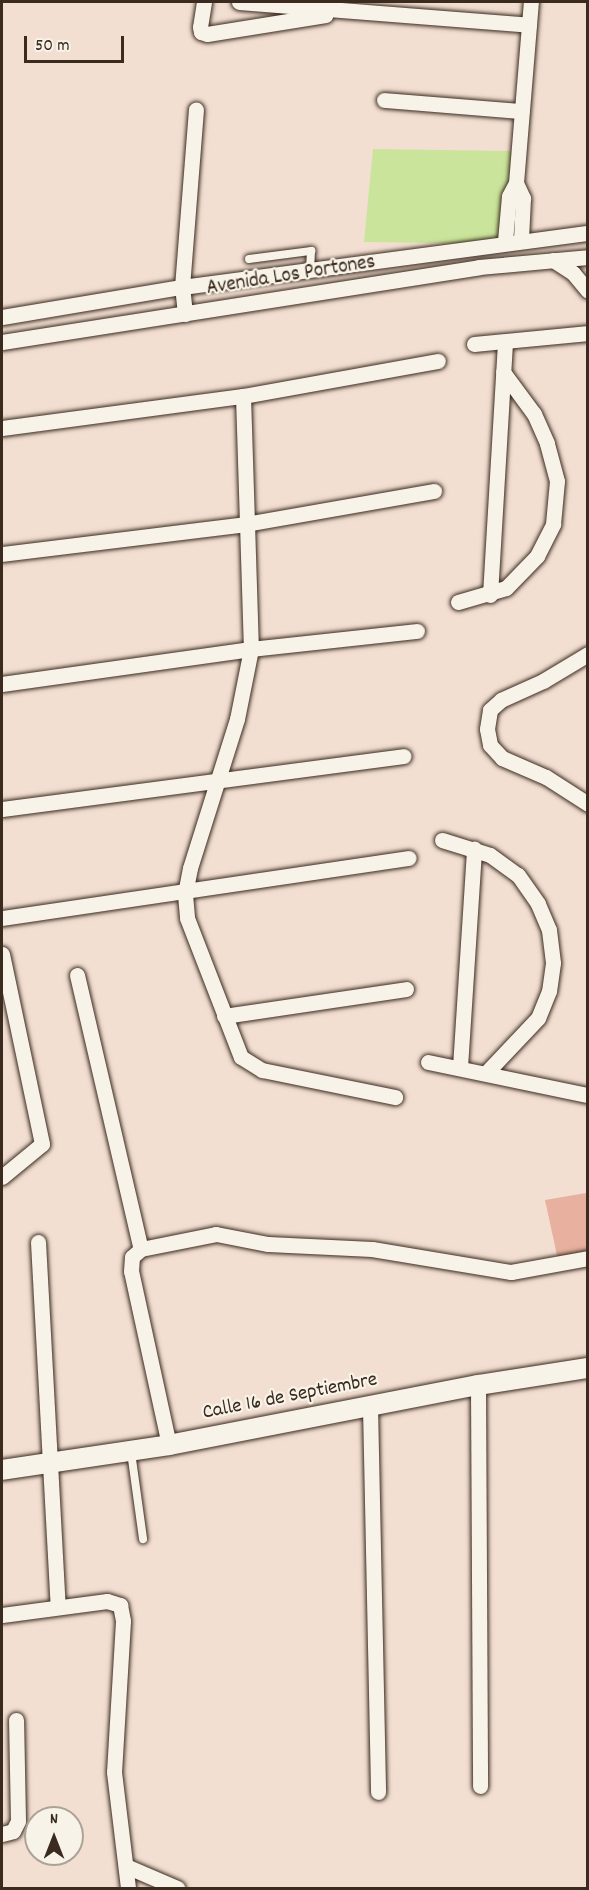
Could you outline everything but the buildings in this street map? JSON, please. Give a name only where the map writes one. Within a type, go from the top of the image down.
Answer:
[{"type":"street","points":[[204,2],[200,27],[201,32],[207,34],[349,11]]},
{"type":"street","points":[[239,2],[529,25]]},
{"type":"street","points":[[442,18],[443,2]]},
{"type":"street","points":[[505,241],[509,196],[516,183],[531,2]]},
{"type":"street","points":[[384,100],[522,111]]},
{"type":"street","points":[[185,314],[182,286],[196,110]]},
{"type":"street","points":[[516,183],[523,198],[521,239]]},
{"type":"street","name":"Avenida Los Portones","points":[[2,317],[182,286],[505,241],[588,232]]},
{"type":"street","points":[[477,245],[479,267]]},
{"type":"street","name":"Avenida Los Portones","points":[[2,342],[479,267],[588,257]]},
{"type":"street","points":[[553,260],[573,273],[588,291]]},
{"type":"street","points":[[474,344],[588,333]]},
{"type":"street","points":[[490,595],[505,342]]},
{"type":"street","points":[[2,428],[243,396],[438,361]]},
{"type":"street","points":[[458,602],[490,595],[506,588],[537,556],[553,524],[556,481],[547,443],[534,414],[503,372]]},
{"type":"street","points":[[243,396],[245,524],[251,649],[219,782],[185,894],[187,918],[241,1057],[262,1070],[395,1097]]},
{"type":"street","points":[[2,554],[245,524],[434,491]]},
{"type":"street","points":[[2,684],[251,649],[417,631]]},
{"type":"street","points":[[588,654],[543,681],[501,700],[490,710],[487,729],[490,745],[502,758],[546,777],[588,804]]},
{"type":"street","points":[[2,809],[404,756]]},
{"type":"street","points":[[442,840],[474,848],[518,875],[532,894],[549,930],[553,963],[549,991],[538,1018],[487,1072]]},
{"type":"street","points":[[460,1067],[474,848]]},
{"type":"street","points":[[2,918],[185,894],[409,858]]},
{"type":"street","points":[[2,954],[42,1144],[2,1176]]},
{"type":"street","points":[[77,975],[141,1249]]},
{"type":"street","points":[[224,1016],[406,989]]},
{"type":"street","points":[[428,1062],[487,1072],[588,1095]]},
{"type":"street","points":[[169,1445],[131,1271],[132,1257],[141,1249],[216,1234],[268,1244],[372,1249],[511,1272],[588,1258]]},
{"type":"street","points":[[38,1242],[52,1462],[58,1606]]},
{"type":"street","name":"Calle 16 de Septiembre","points":[[2,1470],[169,1445],[478,1385],[588,1368]]},
{"type":"street","points":[[478,1385],[480,1786]]},
{"type":"street","points":[[370,1406],[378,1792]]},
{"type":"street","points":[[2,1615],[107,1601],[120,1605],[123,1621],[114,1772],[128,1888]]},
{"type":"street","points":[[2,1834],[13,1831],[18,1821],[16,1720]]},
{"type":"street","points":[[126,1866],[177,1888]]},
{"type":"lane","points":[[249,259],[311,251],[310,268]]},
{"type":"lane","points":[[280,255],[280,273]]},
{"type":"lane","points":[[131,1450],[143,1539]]},
{"type":"green space","points":[[373,149],[513,151],[503,244],[364,242]]}]
